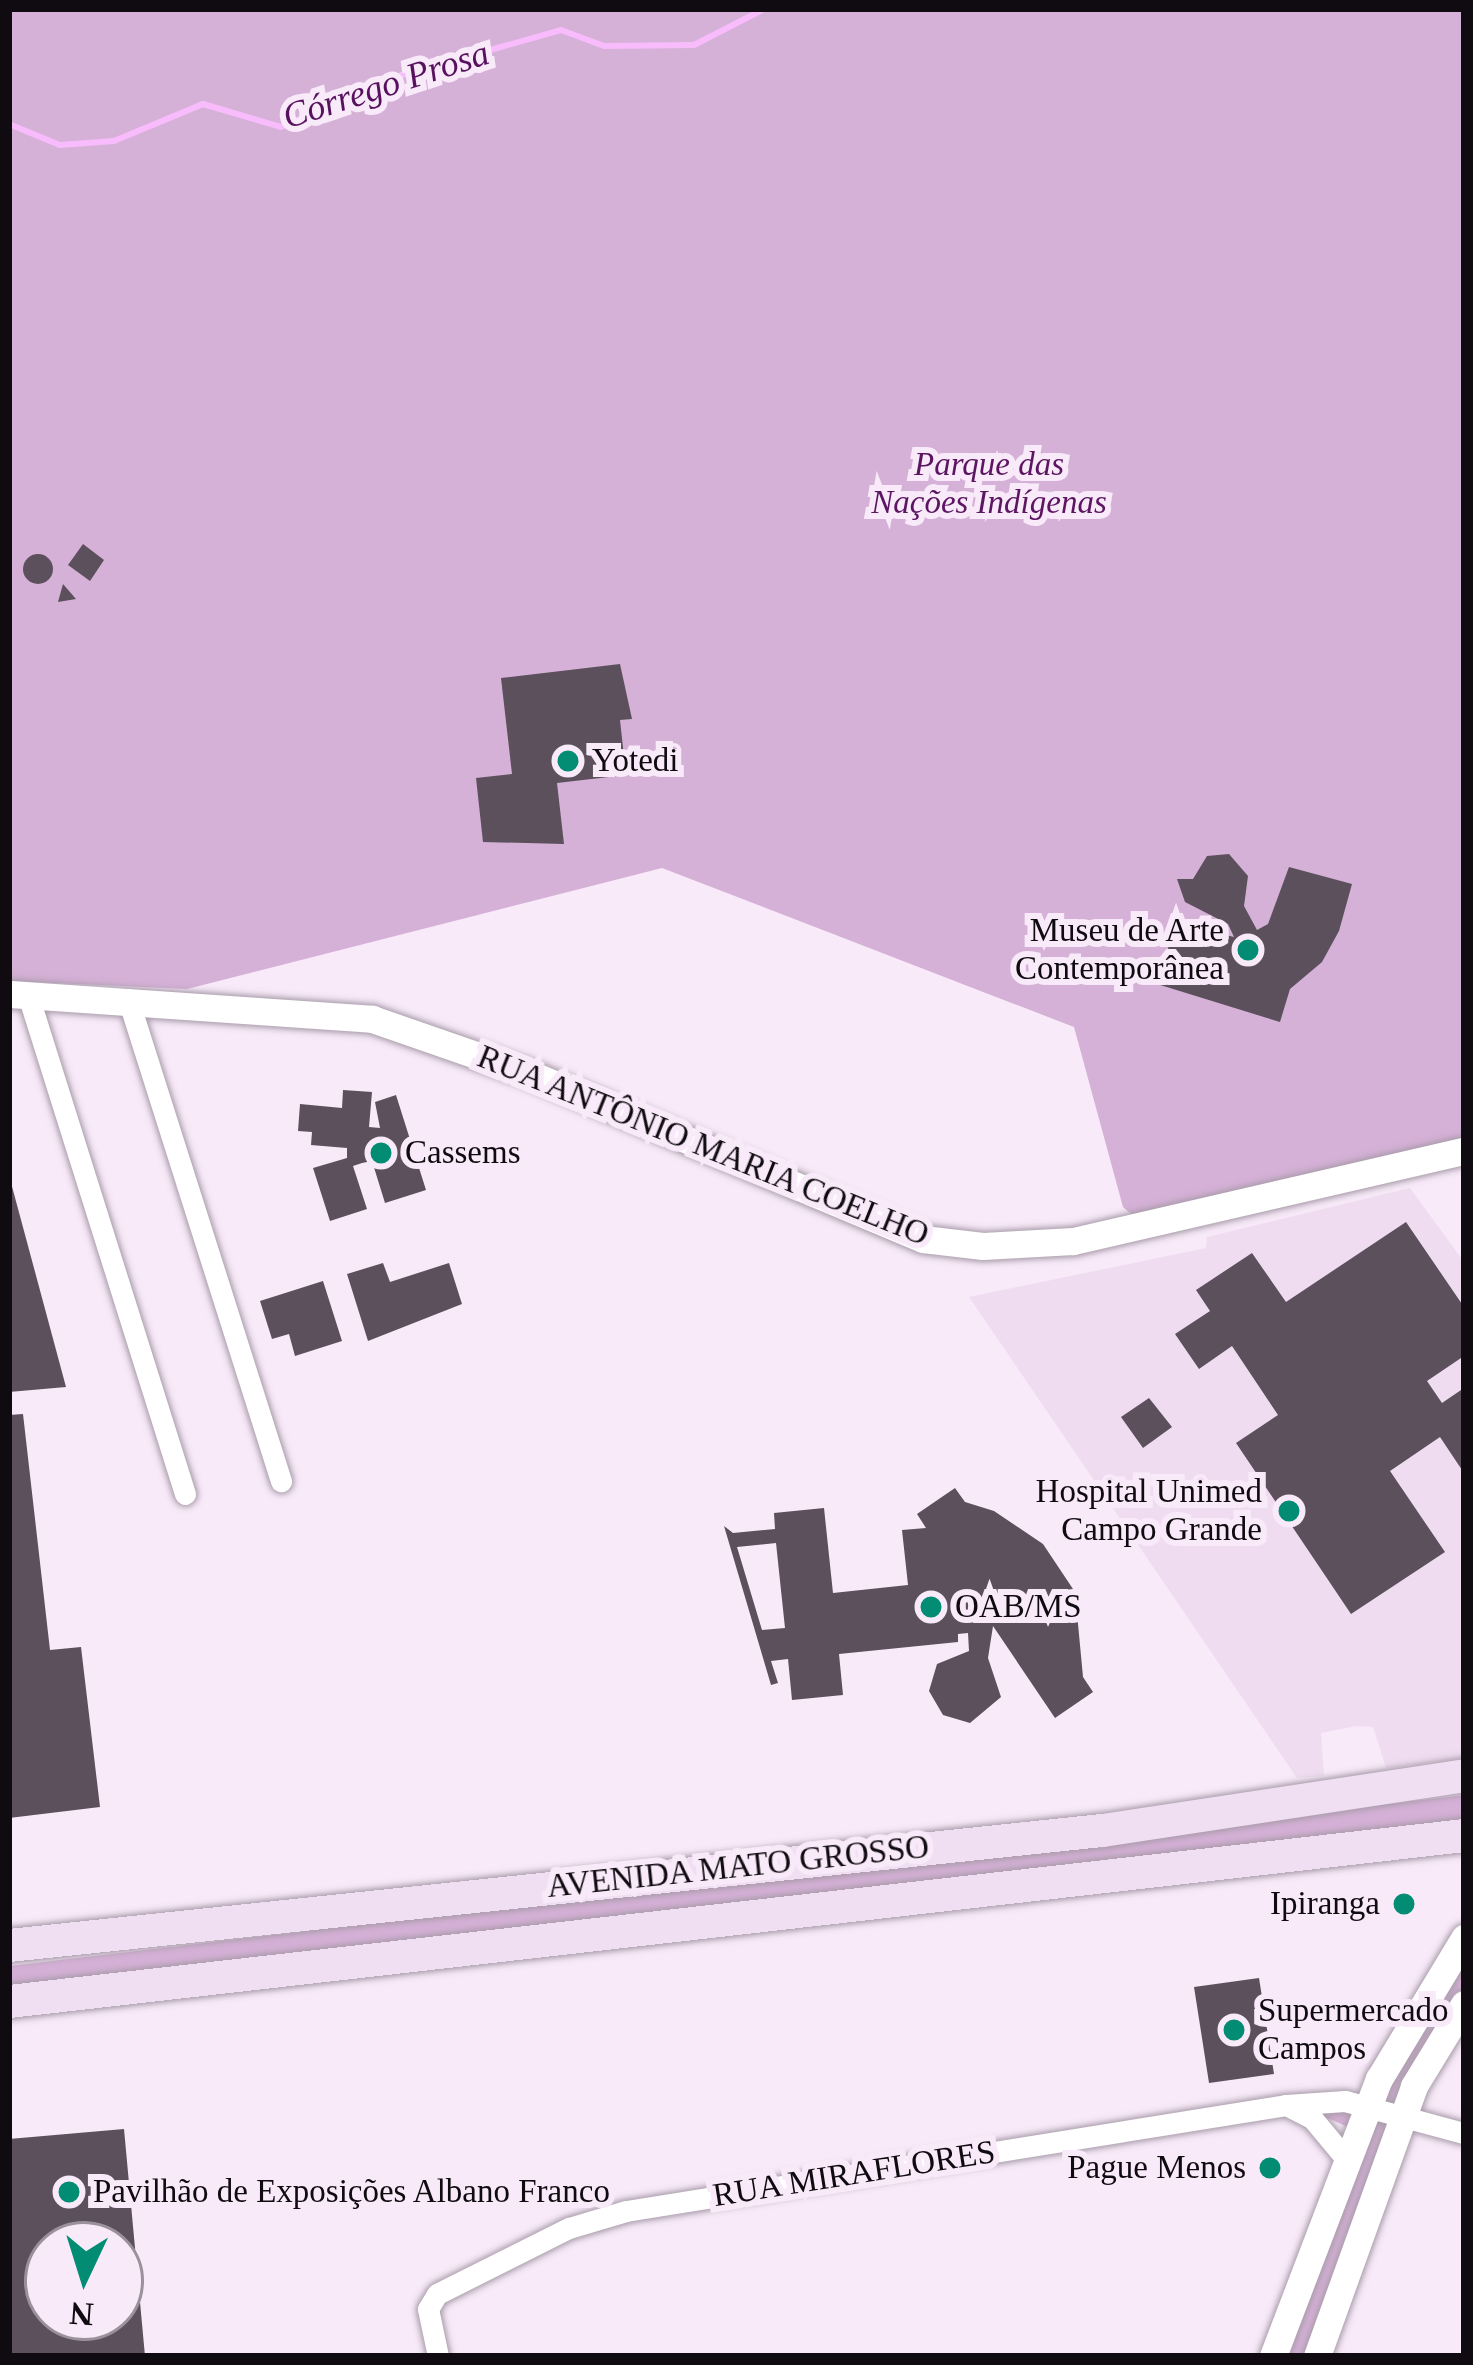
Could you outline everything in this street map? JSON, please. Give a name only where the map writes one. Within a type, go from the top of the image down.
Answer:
[{"type":"main road","name":"AVENIDA MATO GROSSO","points":[[9,1945],[1102,1830],[1464,1775]]},
{"type":"main road","points":[[1062,1883],[1068,1854],[1102,1830]]},
{"type":"main road","name":"AVENIDA MATO GROSSO","points":[[9,2001],[1461,1839]]},
{"type":"street","name":"RUA ANTÔNIO MARIA COELHO","points":[[19,995],[372,1019],[528,1073],[923,1239],[982,1246],[1073,1241],[1464,1151]]},
{"type":"street","points":[[19,995],[185,1494]]},
{"type":"street","points":[[128,999],[281,1481]]},
{"type":"street","points":[[1273,2356],[1367,2106],[1464,1938]]},
{"type":"street","points":[[1317,2356],[1402,2122],[1457,2014],[1442,1971]]},
{"type":"street","points":[[1286,2104],[1312,2118],[1347,2160]]},
{"type":"street","name":"RUA MIRAFLORES","points":[[438,2356],[428,2308],[437,2294],[569,2228],[626,2211],[1286,2104],[1367,2106]]},
{"type":"street","points":[[1367,2106],[1402,2122],[1464,2133]]},
{"type":"shaded area","name":"Hospital Unimed Campo Grande","points":[[1410,1188],[1464,1262],[1464,1758],[1386,1768],[1373,1727],[1356,1726],[1321,1733],[1324,1776],[1297,1778],[969,1297],[1206,1248],[1207,1237]]},
{"type":"green space","name":"Parque das Nações Indígenas","points":[[9,9],[1464,9],[1464,1139],[1132,1215],[1123,1207],[1074,1027],[662,868],[187,989],[9,981]]},
{"type":"green space","points":[[1464,1795],[1464,1827],[9,1998],[9,1966]]},
{"type":"green space","points":[[1464,1961],[1464,1997],[1312,2356],[1289,2356],[1366,2135],[1314,2112],[1376,2110]]},
{"type":"building","points":[[83,544],[104,560],[90,581],[68,565]]},
{"type":"building","points":[[38,554],[49,558],[53,569],[49,580],[38,584],[27,580],[23,569],[27,558]]},
{"type":"building","points":[[63,584],[76,599],[58,602]]},
{"type":"building","name":"Yotedi","points":[[620,664],[632,719],[620,720],[626,775],[557,783],[564,844],[483,842],[476,778],[512,774],[501,678]]},
{"type":"building","name":"Museu de Arte Contemporânea","points":[[1229,854],[1248,876],[1244,906],[1257,930],[1268,924],[1289,867],[1352,884],[1339,931],[1322,962],[1290,989],[1280,1022],[1157,984],[1176,923],[1234,937],[1228,924],[1185,902],[1177,879],[1193,879],[1207,856]]},
{"type":"building","name":"Cassems","points":[[343,1090],[372,1092],[369,1127],[380,1128],[375,1102],[396,1095],[426,1190],[385,1203],[372,1161],[362,1163],[353,1166],[367,1209],[330,1221],[313,1168],[347,1158],[347,1148],[311,1145],[312,1132],[298,1131],[300,1104],[342,1108]]},
{"type":"building","points":[[10,1179],[66,1387],[9,1392]]},
{"type":"building","points":[[1406,1222],[1464,1307],[1464,1356],[1427,1381],[1442,1403],[1464,1388],[1464,1473],[1440,1437],[1390,1471],[1445,1552],[1351,1614],[1236,1443],[1278,1415],[1232,1346],[1199,1369],[1175,1334],[1210,1311],[1196,1290],[1252,1253],[1286,1302]]},
{"type":"building","points":[[383,1263],[390,1282],[449,1263],[462,1304],[368,1341],[347,1274]]},
{"type":"building","points":[[323,1281],[342,1341],[295,1356],[289,1334],[272,1339],[260,1301]]},
{"type":"building","points":[[1149,1398],[1172,1427],[1143,1448],[1121,1417]]},
{"type":"building","points":[[23,1414],[50,1650],[81,1647],[100,1807],[9,1818],[9,1415]]},
{"type":"building","name":"OAB/MS","points":[[955,1488],[965,1502],[994,1511],[1043,1544],[1075,1592],[1083,1677],[1093,1692],[1055,1718],[993,1626],[988,1658],[1001,1697],[970,1723],[943,1715],[929,1691],[937,1664],[969,1651],[968,1633],[958,1634],[958,1642],[839,1654],[843,1695],[792,1700],[788,1659],[771,1661],[778,1683],[771,1685],[724,1526],[733,1533],[775,1529],[774,1513],[824,1508],[833,1593],[908,1585],[902,1530],[926,1528],[917,1514]],"holes":[[[776,1543],[785,1628],[762,1630],[737,1547]]]},
{"type":"building","name":"Supermercado Campos","points":[[1259,1978],[1274,2074],[1209,2083],[1194,1987]]},
{"type":"building","name":"Pavilhão de Exposições Albano Franco","points":[[124,2129],[133,2221],[24,2221],[24,2341],[144,2341],[145,2356],[9,2356],[9,2139]]},
{"type":"waterway","name":"Córrego Prosa","points":[[9,124],[60,145],[114,141],[203,104],[281,127],[402,75],[561,30],[604,46],[694,45],[764,9]]},
{"type":"place","name":"Yotedi","points":[[568,761]]},
{"type":"place","name":"Museu de Arte Contemporânea","points":[[1248,950]]},
{"type":"place","name":"Cassems","points":[[381,1153]]},
{"type":"place","name":"Hospital Unimed Campo Grande","points":[[1289,1511]]},
{"type":"place","name":"OAB/MS","points":[[931,1607]]},
{"type":"place","name":"Ipiranga","points":[[1404,1904]]},
{"type":"place","name":"Supermercado Campos","points":[[1234,2030]]},
{"type":"place","name":"Pague Menos","points":[[1270,2168]]},
{"type":"place","name":"Pavilhão de Exposições Albano Franco","points":[[69,2192]]}]
